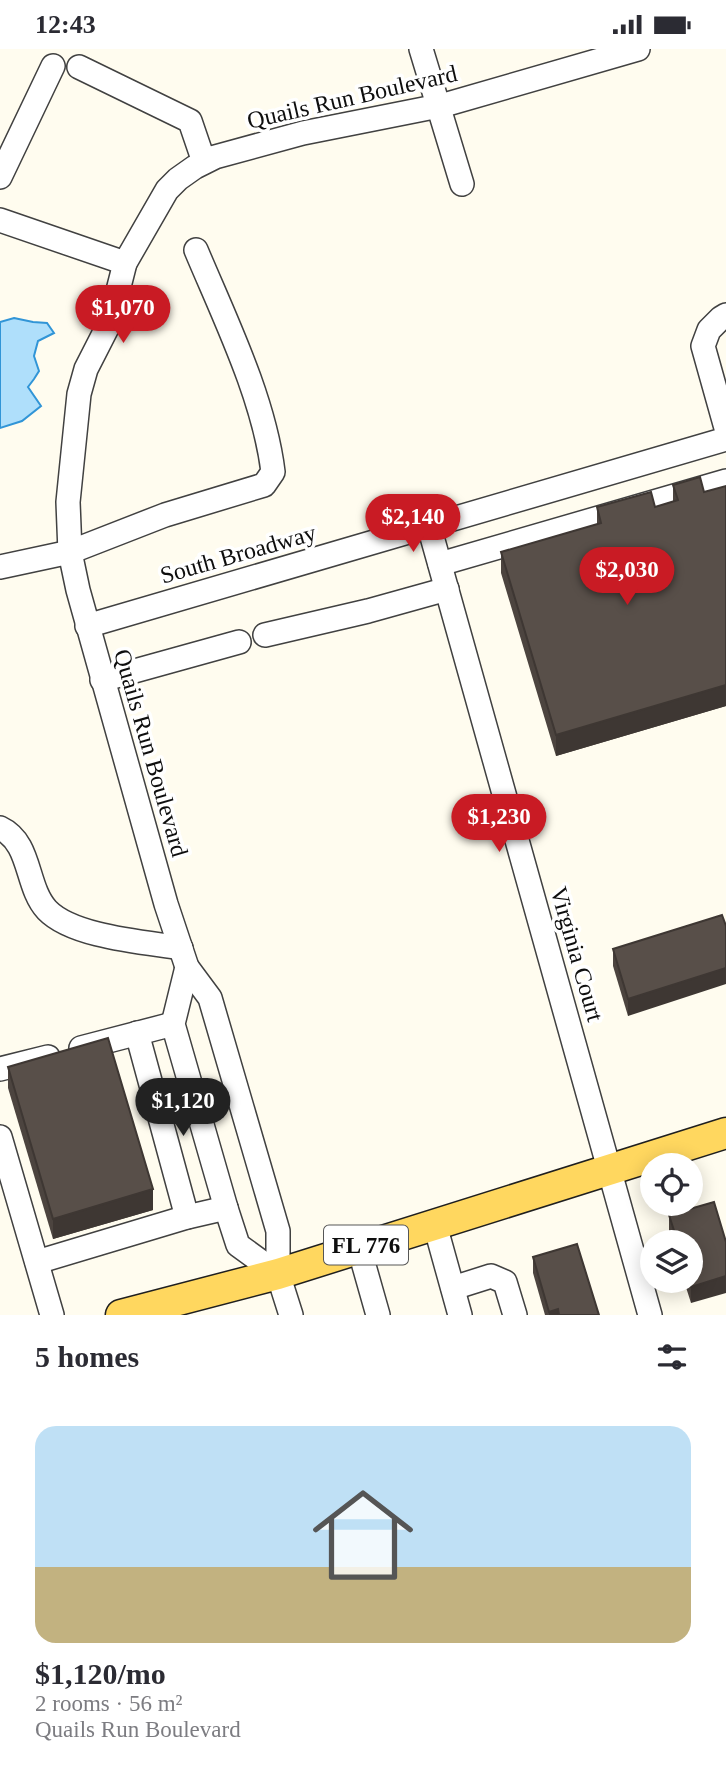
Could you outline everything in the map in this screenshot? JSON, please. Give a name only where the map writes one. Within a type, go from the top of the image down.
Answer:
[{"type":"main road","name":"FL 776","points":[[121,1315],[278,1274],[726,1133]]},
{"type":"street","points":[[421,49],[462,184]]},
{"type":"street","name":"Quails Run Boulevard","points":[[291,1315],[278,1274],[278,1231],[210,997],[184,958],[166,904],[87,626],[70,552],[68,502],[79,394],[86,369],[110,322],[125,263],[167,190],[195,167],[215,157],[303,132],[438,106],[638,49]]},
{"type":"street","points":[[0,177],[53,66]]},
{"type":"street","points":[[79,67],[190,121],[204,162]]},
{"type":"street","points":[[0,220],[125,263]]},
{"type":"street","points":[[0,567],[70,552],[165,515],[264,485],[273,473],[270,444],[243,362],[196,250]]},
{"type":"street","points":[[726,315],[709,330],[703,346],[726,428]]},
{"type":"street","name":"South Broadway","points":[[87,626],[726,439]]},
{"type":"street","points":[[440,564],[726,481]]},
{"type":"street","name":"Virginia Court","points":[[429,526],[650,1315]]},
{"type":"street","points":[[265,635],[447,589]]},
{"type":"street","points":[[103,680],[239,642]]},
{"type":"street","points":[[0,828],[16,840],[38,896],[47,909],[60,920],[82,930],[184,958],[173,1024],[226,1208],[238,1245],[278,1274]]},
{"type":"street","points":[[0,1069],[173,1024]]},
{"type":"street","points":[[137,1033],[187,1217]]},
{"type":"street","points":[[0,1137],[52,1315]]},
{"type":"street","points":[[37,1262],[226,1208]]},
{"type":"street","points":[[435,1225],[460,1315]]},
{"type":"street","points":[[359,1248],[378,1315]]},
{"type":"street","points":[[453,1288],[491,1276],[505,1282],[514,1315]]},
{"type":"water","points":[[14,318],[47,323],[54,333],[38,341],[34,356],[39,371],[28,387],[41,406],[22,421],[0,428],[0,322]]},
{"type":"building","points":[[700,477],[704,492],[726,486],[726,685],[556,735],[501,552],[601,523],[597,507],[651,492],[655,507],[678,500],[673,485]]},
{"type":"building","points":[[722,915],[726,926],[726,968],[628,999],[613,949]]},
{"type":"building","points":[[108,1038],[153,1189],[53,1219],[8,1067]]},
{"type":"building","points":[[714,1202],[726,1242],[726,1276],[703,1283],[703,1230],[674,1230],[669,1216],[703,1216],[703,1205]]},
{"type":"building","points":[[577,1244],[599,1315],[559,1315],[558,1309],[549,1312],[533,1257]]}]
